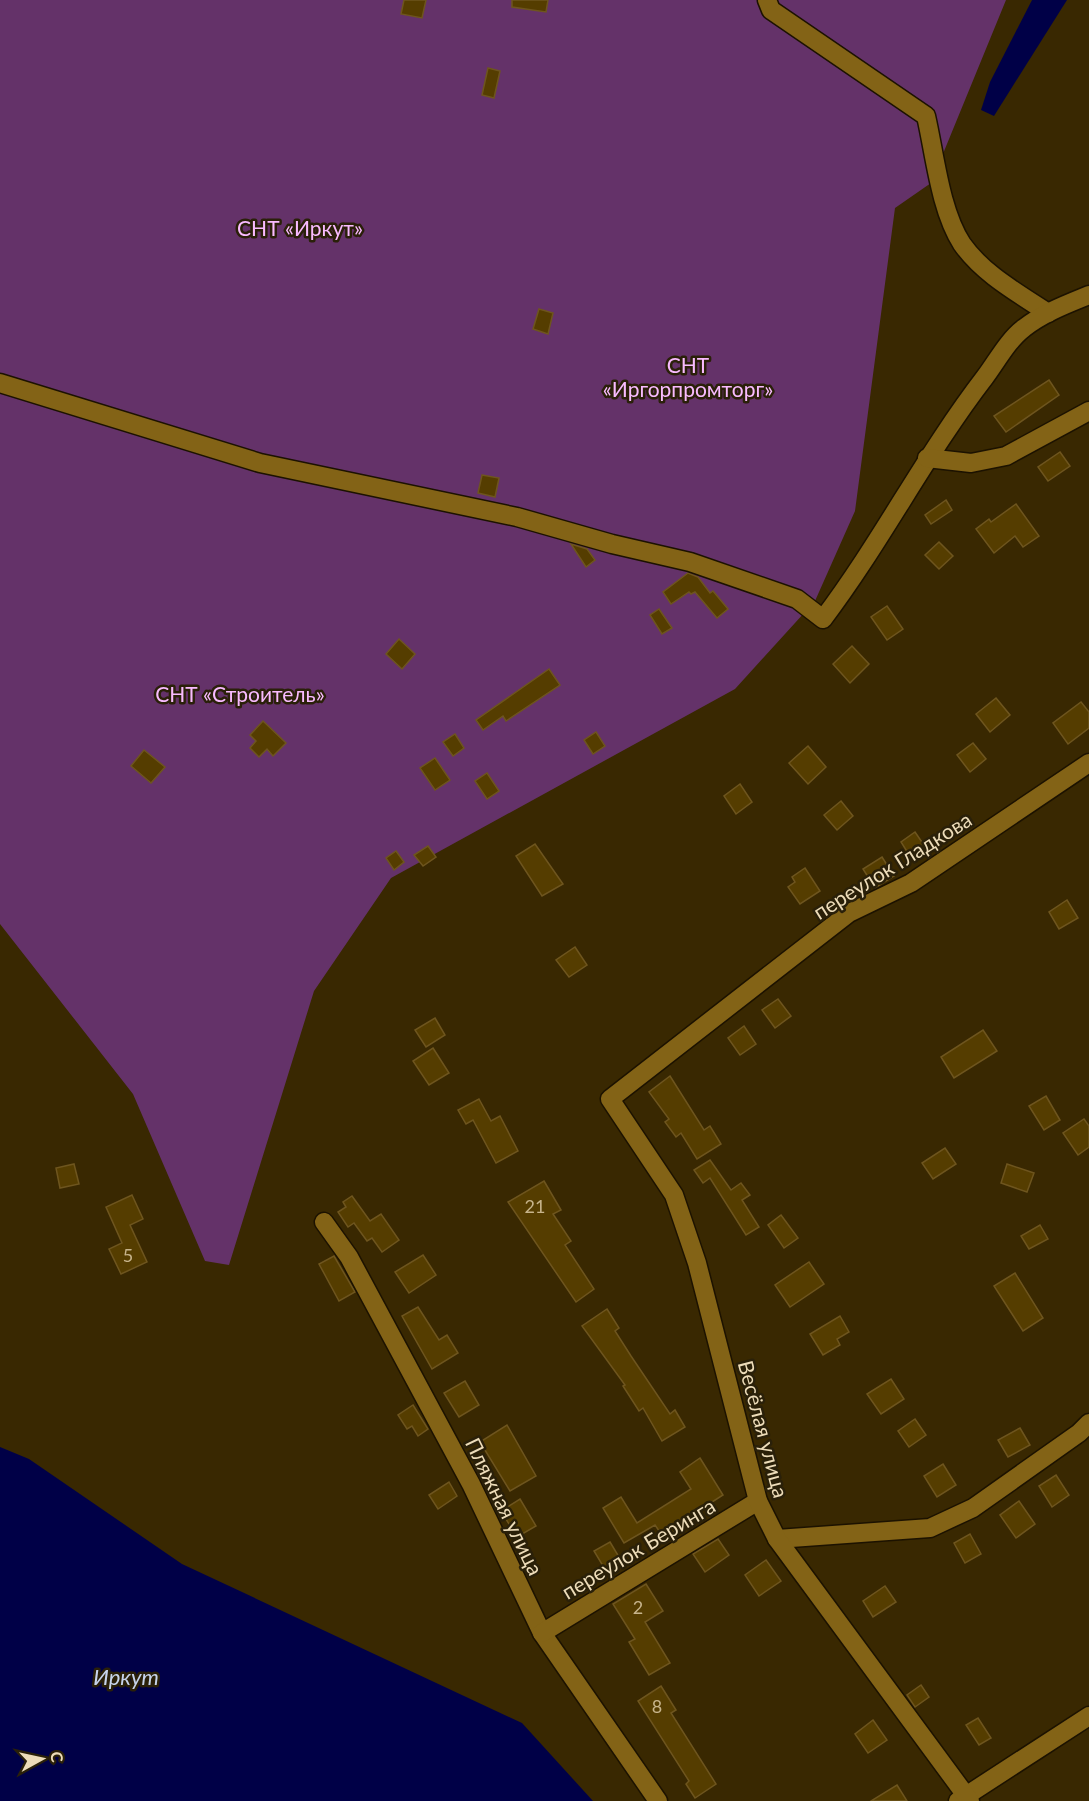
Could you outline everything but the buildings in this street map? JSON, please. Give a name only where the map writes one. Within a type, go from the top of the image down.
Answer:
[{"type":"street","points":[[767,0],[771,10],[926,116],[944,201],[962,244],[999,281],[1048,313]]},
{"type":"street","points":[[0,383],[260,463],[518,517],[612,544],[690,562],[797,599],[823,619],[857,574],[947,426],[1009,345],[1023,328],[1048,313],[1089,295]]},
{"type":"street","points":[[927,458],[971,463],[997,459],[1027,447],[1089,411]]},
{"type":"street","name":"переулок Гладкова","points":[[610,1100],[849,913],[911,883],[1089,763]]},
{"type":"street","name":"Весёлая улица","points":[[610,1100],[674,1195],[697,1263],[758,1501],[777,1539],[964,1800]]},
{"type":"street","name":"Пляжная улица","points":[[324,1222],[349,1257],[471,1484],[542,1633],[658,1801]]},
{"type":"street","points":[[777,1539],[930,1528],[973,1508],[1079,1433],[1089,1423]]},
{"type":"street","name":"переулок Беринга","points":[[542,1633],[758,1501]]},
{"type":"street","points":[[964,1800],[1089,1716]]},
{"type":"green space","points":[[0,0],[1006,0],[931,183],[895,208],[855,511],[815,601],[735,689],[391,878],[314,991],[229,1265],[205,1261],[133,1094],[0,924]]},
{"type":"water","points":[[1032,0],[1067,0],[994,116],[981,110],[990,82]]},
{"type":"water","name":"Иркут","points":[[0,1447],[29,1459],[182,1564],[522,1723],[593,1801],[0,1801]]},
{"type":"park label","name":"СНТ «Иркут»","points":[[300,227]]},
{"type":"park label","name":"СНТ «Иргорпромторг»","points":[[688,376]]},
{"type":"park label","name":"СНТ «Строитель»","points":[[240,693]]}]
